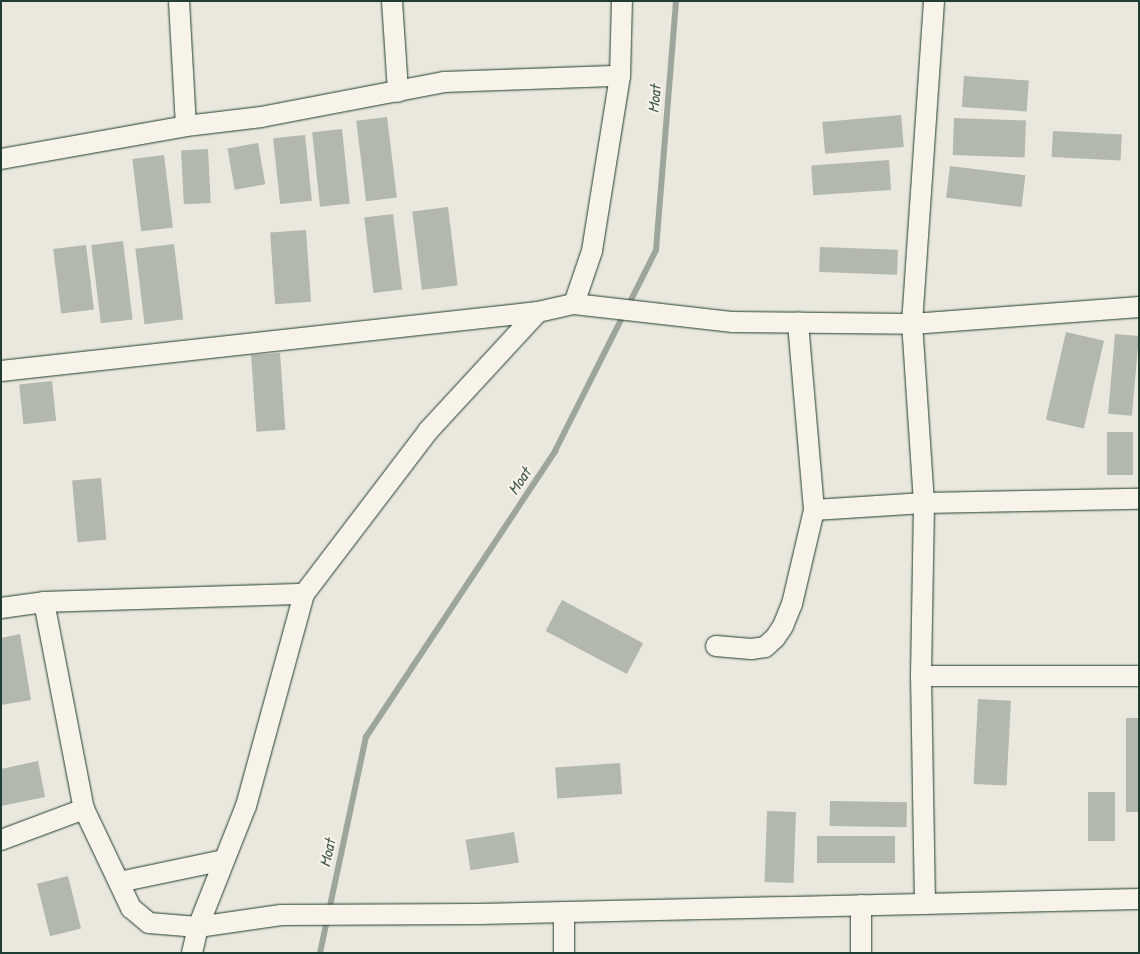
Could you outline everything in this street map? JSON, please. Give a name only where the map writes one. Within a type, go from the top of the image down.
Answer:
[{"type":"street","points":[[179,1],[186,126]]},
{"type":"street","points":[[392,1],[398,92]]},
{"type":"street","points":[[574,304],[592,251],[620,76],[622,1]]},
{"type":"street","points":[[925,904],[922,676],[924,503],[912,324],[934,1]]},
{"type":"street","points":[[1,159],[186,126],[261,116],[444,82],[620,76]]},
{"type":"street","points":[[1,371],[538,312],[574,304],[733,322],[912,324],[1139,307]]},
{"type":"street","points":[[192,953],[198,927],[246,806],[304,594],[428,431],[538,312]]},
{"type":"street","points":[[716,646],[751,649],[765,647],[775,638],[783,626],[792,604],[814,510],[798,323]]},
{"type":"street","points":[[814,510],[924,503],[1139,499]]},
{"type":"street","points":[[1,608],[44,602],[304,594]]},
{"type":"street","points":[[44,602],[84,809],[131,908],[149,923],[198,927],[281,915],[478,914],[1139,899]]},
{"type":"street","points":[[922,676],[1139,676]]},
{"type":"street","points":[[1,840],[84,809]]},
{"type":"street","points":[[119,882],[224,860]]},
{"type":"street","points":[[861,905],[861,953]]},
{"type":"street","points":[[564,912],[564,953]]},
{"type":"building","points":[[964,76],[1029,81],[1027,111],[962,107]]},
{"type":"building","points":[[901,115],[904,147],[825,154],[822,122]]},
{"type":"building","points":[[387,117],[397,197],[366,201],[356,121]]},
{"type":"building","points":[[954,118],[1026,121],[1025,157],[953,155]]},
{"type":"building","points":[[342,129],[350,204],[320,207],[312,132]]},
{"type":"building","points":[[1053,131],[1122,135],[1121,161],[1052,157]]},
{"type":"building","points":[[305,135],[312,201],[280,204],[273,138]]},
{"type":"building","points":[[258,143],[265,184],[235,190],[227,148]]},
{"type":"building","points":[[208,149],[211,203],[184,204],[181,150]]},
{"type":"building","points":[[164,155],[173,227],[141,231],[132,159]]},
{"type":"building","points":[[889,160],[891,190],[813,195],[811,165]]},
{"type":"building","points":[[950,166],[1025,175],[1022,207],[946,198]]},
{"type":"building","points":[[448,207],[458,285],[422,290],[412,211]]},
{"type":"building","points":[[393,214],[402,289],[373,293],[364,218]]},
{"type":"building","points":[[306,230],[311,302],[275,304],[270,233]]},
{"type":"building","points":[[123,241],[133,319],[101,323],[91,245]]},
{"type":"building","points":[[174,244],[183,319],[145,324],[135,249]]},
{"type":"building","points":[[86,245],[94,310],[61,314],[53,249]]},
{"type":"building","points":[[820,247],[898,250],[897,275],[819,272]]},
{"type":"building","points":[[1066,332],[1104,341],[1084,428],[1046,420]]},
{"type":"building","points":[[1115,334],[1139,336],[1132,416],[1108,414]]},
{"type":"building","points":[[280,353],[285,430],[256,432],[251,355]]},
{"type":"building","points":[[52,381],[56,421],[23,424],[19,384]]},
{"type":"building","points":[[1107,432],[1133,432],[1133,475],[1107,475]]},
{"type":"building","points":[[101,478],[106,540],[78,542],[72,481]]},
{"type":"building","points":[[562,600],[643,643],[627,674],[546,631]]},
{"type":"building","points":[[20,634],[31,700],[1,705],[1,638]]},
{"type":"building","points":[[978,699],[1011,701],[1007,786],[974,784]]},
{"type":"building","points":[[1126,718],[1139,718],[1139,812],[1126,812]]},
{"type":"building","points":[[38,761],[45,797],[1,806],[1,769]]},
{"type":"building","points":[[620,763],[622,794],[557,798],[555,768]]},
{"type":"building","points":[[1088,792],[1115,792],[1115,841],[1088,841]]},
{"type":"building","points":[[830,801],[907,802],[907,827],[830,826]]},
{"type":"building","points":[[767,811],[796,812],[794,883],[765,882]]},
{"type":"building","points":[[514,832],[519,863],[470,870],[466,840]]},
{"type":"building","points":[[817,836],[895,836],[895,863],[817,863]]},
{"type":"building","points":[[68,876],[81,928],[50,936],[37,884]]},
{"type":"waterway","name":"Moat","points":[[320,953],[366,737],[555,451],[656,250],[676,1]]}]
